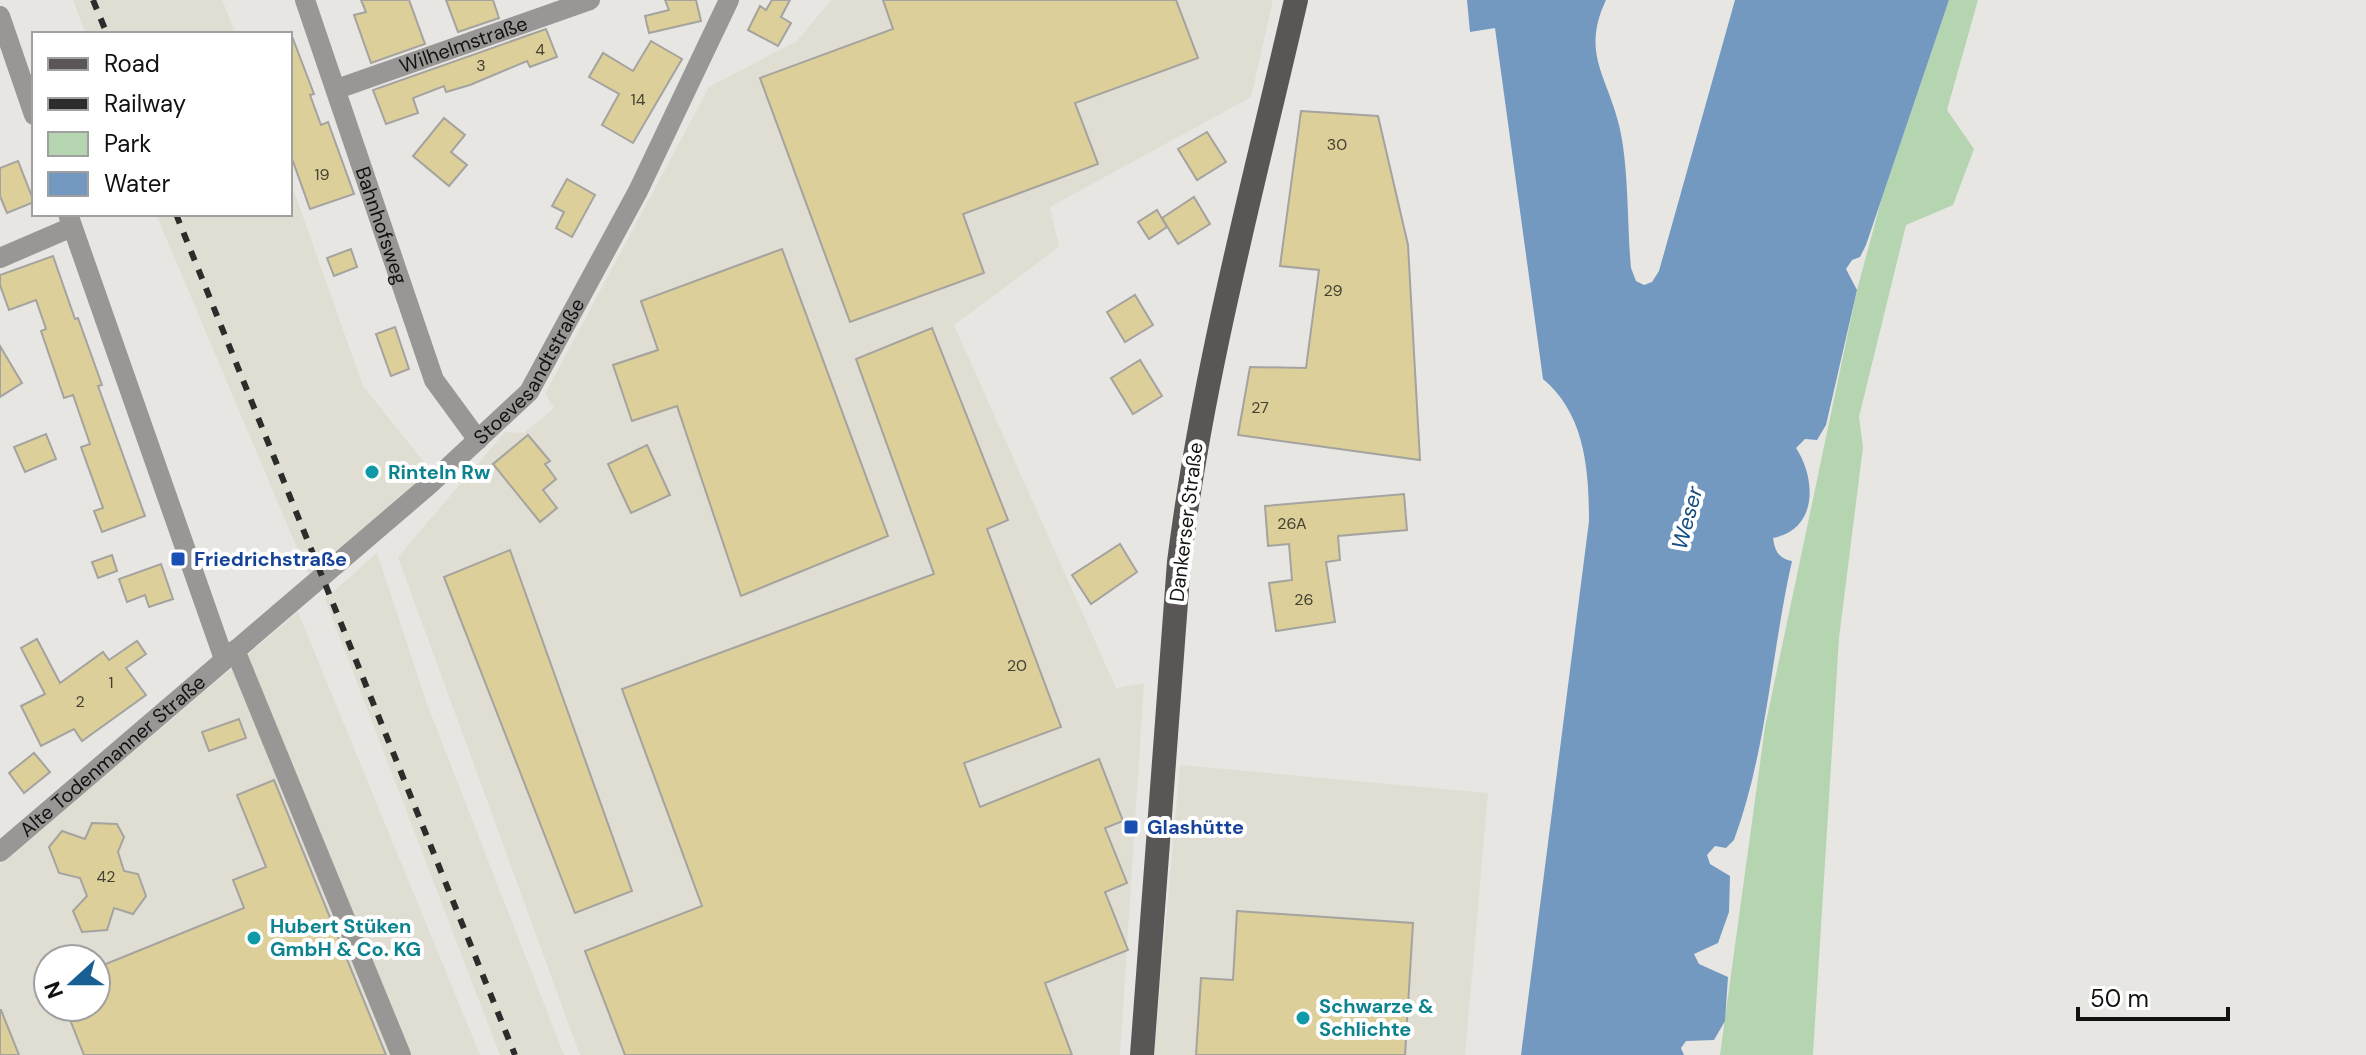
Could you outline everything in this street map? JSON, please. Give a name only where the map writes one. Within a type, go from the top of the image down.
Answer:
[{"type":"main road","name":"Dankerser Straße","points":[[1142,1055],[1179,562],[1189,482],[1204,396],[1296,0]]},
{"type":"street","name":"Bahnhofsweg","points":[[305,0],[434,380],[478,440]]},
{"type":"street","name":"Wilhelmstraße","points":[[337,89],[590,0]]},
{"type":"street","name":"Stoevesandtstraße","points":[[230,655],[529,392],[638,191],[729,0]]},
{"type":"street","points":[[0,16],[4,41],[32,110]]},
{"type":"street","points":[[0,258],[70,221],[230,655],[401,1055]]},
{"type":"street","name":"Alte Todenmanner Straße","points":[[0,852],[230,655]]},
{"type":"shaded area","points":[[73,0],[222,0],[235,32],[85,32]]},
{"type":"shaded area","points":[[831,0],[1273,0],[1251,97],[1050,207],[1059,247],[954,325],[1116,688],[1144,683],[1120,1055],[580,1055],[398,557],[505,432],[524,433],[554,408],[545,394],[709,87],[797,41]]},
{"type":"shaded area","points":[[292,186],[363,386],[431,471],[308,574],[157,216],[292,216]]},
{"type":"shaded area","points":[[377,553],[427,704],[564,1055],[500,1055],[325,599]]},
{"type":"shaded area","points":[[298,612],[480,1055],[0,1055],[0,865]]},
{"type":"shaded area","points":[[1180,765],[1488,793],[1465,1055],[1154,1055]]},
{"type":"green space","points":[[1949,0],[1978,0],[1947,110],[1974,149],[1953,205],[1906,225],[1859,417],[1863,447],[1839,638],[1813,1055],[1720,1055],[1765,727],[1857,290],[1881,201]]},
{"type":"water","name":"Weser","points":[[1467,0],[1606,0],[1599,19],[1596,50],[1622,141],[1631,268],[1636,281],[1644,285],[1652,282],[1659,271],[1735,0],[1949,0],[1866,245],[1860,257],[1852,260],[1846,269],[1857,290],[1826,425],[1817,440],[1805,439],[1796,448],[1807,474],[1809,502],[1798,525],[1773,538],[1778,553],[1792,561],[1754,772],[1734,840],[1726,848],[1715,846],[1707,855],[1710,864],[1730,876],[1729,912],[1718,943],[1694,954],[1699,964],[1728,977],[1725,1021],[1714,1040],[1686,1041],[1681,1048],[1684,1055],[1521,1055],[1589,502],[1586,463],[1576,426],[1557,393],[1543,379],[1495,28],[1470,32]]},
{"type":"building","points":[[361,0],[409,0],[425,44],[371,63],[354,15],[366,12]]},
{"type":"building","points":[[446,0],[493,0],[499,18],[458,32]]},
{"type":"building","points":[[665,0],[696,0],[701,21],[649,33],[645,16],[669,10]]},
{"type":"building","points":[[772,0],[790,0],[781,17],[791,23],[778,46],[748,30],[760,6],[766,10]]},
{"type":"building","points":[[883,0],[1176,0],[1198,58],[1075,103],[1098,164],[963,214],[984,273],[850,322],[760,78],[893,29]]},
{"type":"building","points":[[546,29],[557,57],[530,67],[527,61],[470,85],[446,92],[444,86],[413,98],[418,113],[386,124],[373,90]]},
{"type":"building","points":[[292,36],[314,94],[310,95],[321,125],[328,122],[354,194],[310,209],[292,159]]},
{"type":"building","points":[[651,41],[682,59],[633,143],[602,125],[619,94],[589,77],[603,53],[633,71]]},
{"type":"building","points":[[1301,111],[1378,116],[1408,245],[1420,460],[1238,435],[1250,367],[1306,368],[1319,270],[1280,266]]},
{"type":"building","points":[[444,118],[465,135],[451,152],[467,165],[449,186],[413,156]]},
{"type":"building","points":[[1207,132],[1226,162],[1197,180],[1178,149]]},
{"type":"building","points":[[18,161],[32,203],[7,213],[0,196],[0,168]]},
{"type":"building","points":[[567,179],[595,195],[572,237],[556,228],[564,212],[552,206]]},
{"type":"building","points":[[1194,197],[1210,224],[1178,244],[1162,218]]},
{"type":"building","points":[[1157,210],[1167,227],[1149,239],[1138,222]]},
{"type":"building","points":[[351,249],[357,267],[334,276],[327,258]]},
{"type":"building","points":[[782,249],[888,536],[741,596],[677,406],[632,421],[613,365],[658,350],[641,301]]},
{"type":"building","points":[[53,256],[102,385],[98,386],[145,516],[102,532],[94,511],[103,508],[81,447],[90,444],[73,395],[64,398],[41,331],[46,329],[36,300],[9,310],[0,285],[0,275]]},
{"type":"building","points":[[1135,295],[1153,325],[1125,342],[1107,312]]},
{"type":"building","points":[[395,327],[409,369],[391,376],[376,334]]},
{"type":"building","points":[[932,328],[1008,520],[987,529],[1061,727],[964,763],[980,807],[1099,759],[1123,821],[1105,828],[1127,883],[1105,892],[1128,950],[1045,983],[1072,1055],[625,1055],[585,951],[702,906],[622,689],[934,574],[856,359]]},
{"type":"building","points":[[0,346],[22,383],[0,397]]},
{"type":"building","points":[[1140,360],[1162,396],[1133,414],[1111,378]]},
{"type":"building","points":[[46,434],[56,459],[25,472],[14,447]]},
{"type":"building","points":[[528,435],[550,461],[545,464],[556,479],[543,490],[557,508],[540,522],[493,464]]},
{"type":"building","points":[[647,445],[670,495],[631,513],[608,464]]},
{"type":"building","points":[[1404,494],[1407,530],[1338,536],[1340,560],[1326,562],[1335,622],[1276,631],[1269,583],[1292,580],[1289,544],[1268,546],[1265,506]]},
{"type":"building","points":[[1120,544],[1137,572],[1091,604],[1072,575]]},
{"type":"building","points":[[510,550],[632,891],[575,913],[444,577]]},
{"type":"building","points":[[112,555],[117,571],[98,578],[92,562]]},
{"type":"building","points":[[161,564],[173,599],[149,607],[145,595],[127,602],[119,579]]},
{"type":"building","points":[[37,639],[60,683],[103,652],[109,660],[137,641],[146,654],[126,668],[146,695],[82,741],[74,729],[41,746],[21,706],[45,694],[21,648]]},
{"type":"building","points":[[239,719],[246,738],[209,751],[202,732]]},
{"type":"building","points":[[34,753],[50,772],[24,793],[9,773]]},
{"type":"building","name":"Hubert Stüken GmbH & Co. KG","points":[[274,780],[386,1055],[84,1055],[71,1023],[112,1023],[112,962],[244,908],[233,880],[266,867],[237,795]]},
{"type":"building","points":[[92,823],[117,824],[124,837],[118,852],[124,871],[138,874],[146,896],[133,914],[114,908],[107,930],[82,932],[73,911],[87,896],[80,878],[59,873],[49,847],[62,831],[85,839]]},
{"type":"building","name":"Schwarze & Schlichte","points":[[1237,911],[1413,923],[1405,1055],[1196,1055],[1201,978],[1233,980]]},
{"type":"building","points":[[1,1010],[19,1055],[0,1055]]},
{"type":"railway","points":[[93,0],[106,32]]},
{"type":"railway","points":[[177,216],[515,1055]]},
{"type":"place","name":"Rinteln Rw","points":[[372,472]]},
{"type":"place","name":"Friedrichstraße","points":[[178,559]]},
{"type":"place","name":"Glashütte","points":[[1131,827]]},
{"type":"place","name":"Hubert Stüken GmbH & Co. KG","points":[[254,938]]},
{"type":"place","name":"Schwarze & Schlichte","points":[[1303,1018]]}]
